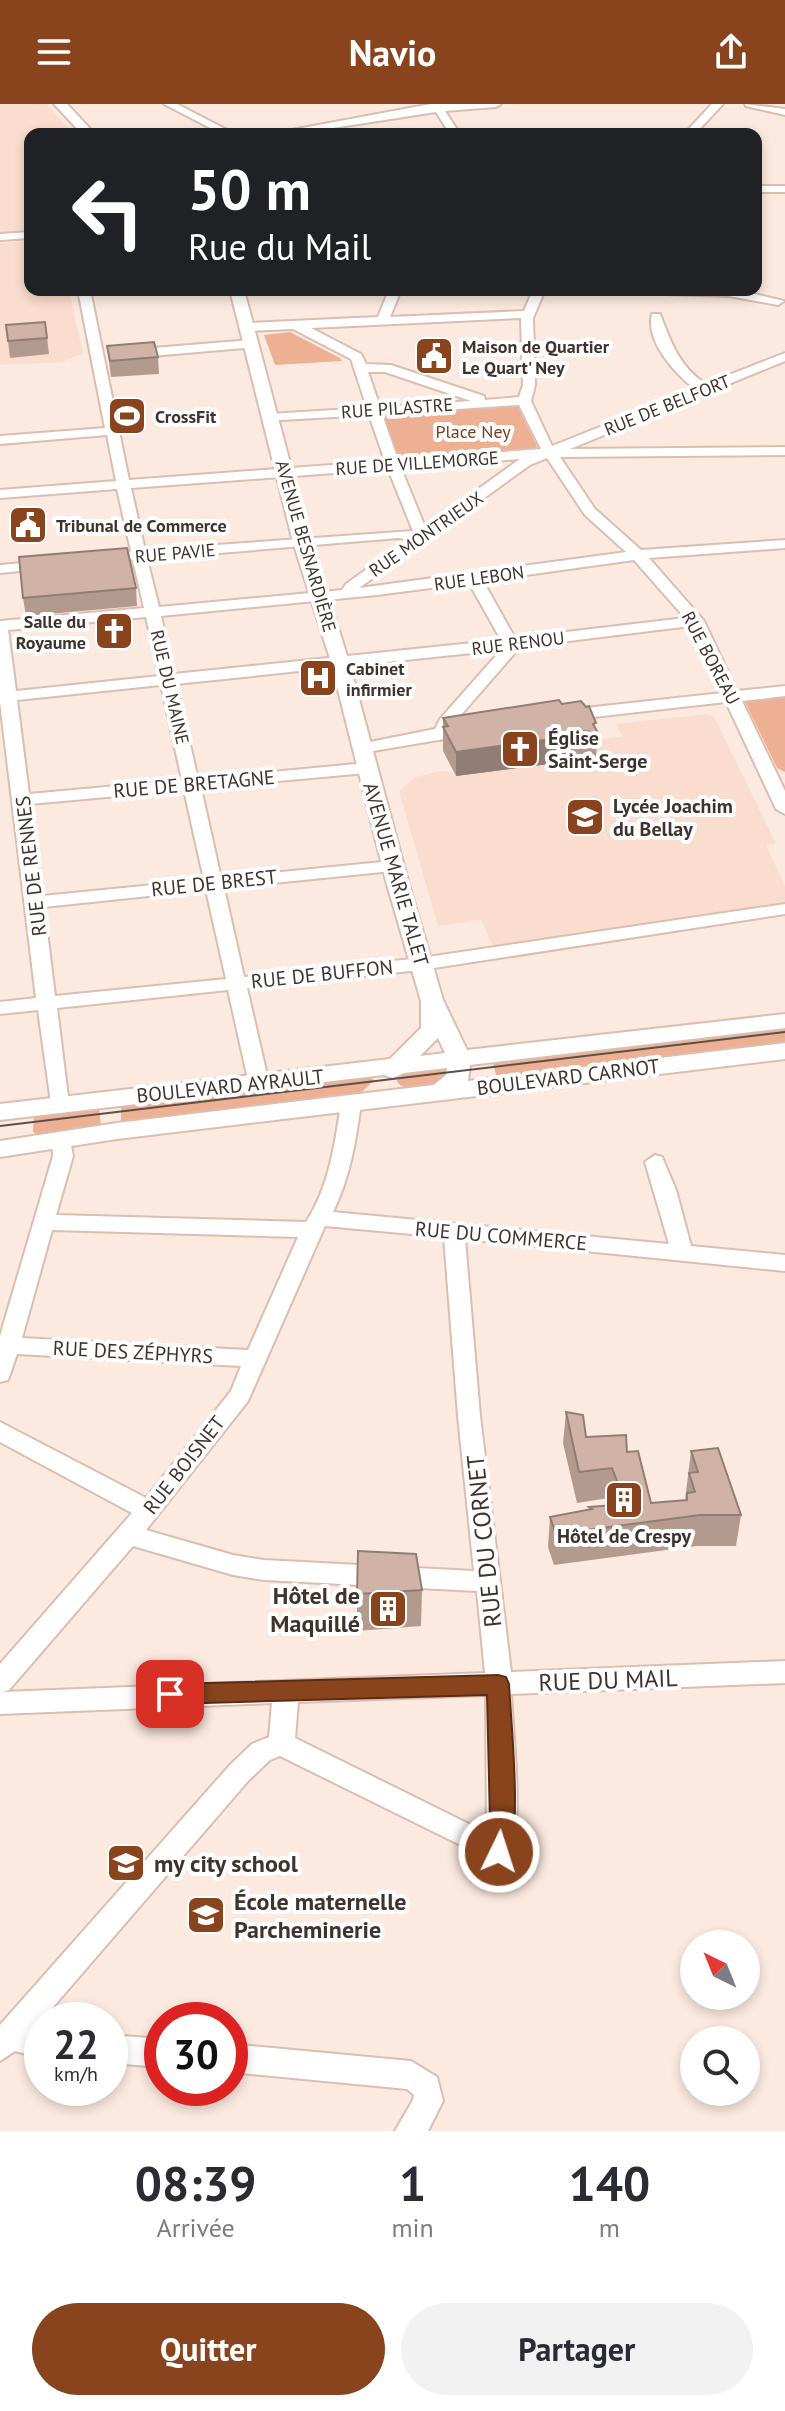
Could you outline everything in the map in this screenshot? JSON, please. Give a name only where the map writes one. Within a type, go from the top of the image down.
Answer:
[{"type":"main road","points":[[60,104],[83,128]]},
{"type":"main road","name":"AVENUE BESNARDIÈRE","points":[[239,296],[302,542],[340,662],[364,758]]},
{"type":"main road","name":"AVENUE MARIE TALET","points":[[364,758],[432,1000],[459,1059]]},
{"type":"main road","name":"AVENUE MARIE TALET","points":[[394,1084],[432,1030],[432,1000]]},
{"type":"main road","name":"BOULEVARD CARNOT","points":[[459,1059],[785,1021]]},
{"type":"main road","name":"BOULEVARD CARNOT","points":[[351,1103],[394,1084],[441,1092],[785,1051]]},
{"type":"main road","points":[[441,1092],[458,1078],[459,1059]]},
{"type":"main road","name":"BOULEVARD AYRAULT","points":[[0,1112],[259,1084],[394,1084],[459,1059]]},
{"type":"main road","name":"BOULEVARD AYRAULT","points":[[0,1149],[351,1103]]},
{"type":"street","points":[[169,104],[204,116],[221,128]]},
{"type":"street","points":[[310,128],[438,106],[496,104]]},
{"type":"street","points":[[695,128],[718,104]]},
{"type":"street","points":[[750,104],[785,112]]},
{"type":"street","points":[[438,106],[451,128]]},
{"type":"street","points":[[762,189],[785,189]]},
{"type":"street","points":[[0,237],[24,235]]},
{"type":"street","points":[[762,286],[774,287]]},
{"type":"street","name":"RUE DU MAINE","points":[[85,296],[112,431],[259,1084]]},
{"type":"street","points":[[383,320],[393,296]]},
{"type":"street","points":[[524,401],[529,385],[528,314],[536,296]]},
{"type":"street","points":[[745,296],[782,301]]},
{"type":"street","points":[[248,327],[528,314]]},
{"type":"street","points":[[656,317],[659,335],[693,382],[705,389]]},
{"type":"street","points":[[296,324],[357,361],[486,402]]},
{"type":"street","points":[[98,357],[251,344]]},
{"type":"street","name":"RUE DE BELFORT","points":[[548,453],[785,357]]},
{"type":"street","points":[[357,361],[393,465],[416,524],[424,536]]},
{"type":"street","name":"RUE PILASTRE","points":[[269,418],[524,401]]},
{"type":"street","name":"RUE BOREAU","points":[[524,401],[548,453],[590,512],[637,556],[696,621],[785,809]]},
{"type":"street","points":[[0,440],[112,431]]},
{"type":"street","points":[[548,453],[785,451]]},
{"type":"street","name":"RUE DE VILLEMORGE","points":[[0,494],[548,453]]},
{"type":"street","name":"RUE MONTRIEUX","points":[[348,593],[351,587],[525,462],[548,453]]},
{"type":"street","name":"RUE PAVIE","points":[[114,558],[398,534],[424,536]]},
{"type":"street","name":"RUE LEBON","points":[[0,629],[474,579],[637,556],[785,544]]},
{"type":"street","points":[[0,569],[57,563]]},
{"type":"street","points":[[442,733],[446,722],[513,643],[474,579]]},
{"type":"street","name":"RUE RENOU","points":[[5,697],[696,621]]},
{"type":"street","name":"RUE DE RENNES","points":[[0,629],[5,697],[49,1003],[59,1105]]},
{"type":"street","points":[[544,718],[785,691]]},
{"type":"street","name":"RUE DE BRETAGNE","points":[[22,800],[192,784],[364,758],[442,733],[483,729]]},
{"type":"street","name":"RUE DE BREST","points":[[35,902],[392,866]]},
{"type":"street","name":"RUE DE BUFFON","points":[[0,1008],[421,964],[785,909]]},
{"type":"street","name":"RUE BOISNET","points":[[0,1682],[129,1535],[240,1395],[337,1172],[351,1103]]},
{"type":"street","points":[[0,1374],[63,1156],[62,1140]]},
{"type":"street","points":[[655,1162],[666,1190],[682,1252]]},
{"type":"street","name":"RUE DU COMMERCE","points":[[43,1222],[316,1224],[454,1232],[785,1263]]},
{"type":"street","name":"RUE DU CORNET","points":[[281,1744],[499,1852],[502,1821],[498,1684],[469,1416],[454,1232]]},
{"type":"street","name":"RUE DES ZÉPHYRS","points":[[8,1345],[257,1359]]},
{"type":"street","points":[[0,1431],[129,1498],[148,1512]]},
{"type":"street","points":[[129,1535],[233,1565],[264,1570],[488,1582]]},
{"type":"street","name":"RUE DU MAIL","points":[[0,1703],[785,1672]]},
{"type":"street","points":[[5,2042],[239,1773],[261,1752],[281,1744],[286,1690]]},
{"type":"street","points":[[248,2060],[411,2075],[423,2080],[430,2098],[410,2131]]},
{"type":"shaded area","points":[[0,104],[46,104],[68,128],[24,128],[24,233],[0,235]]},
{"type":"shaded area","points":[[24,241],[24,296],[70,296],[83,353],[63,362],[0,365],[0,243]]},
{"type":"shaded area","name":"Lycée Joachim du Bellay","points":[[708,714],[715,718],[776,844],[766,845],[785,886],[785,902],[493,947],[481,920],[438,926],[399,791],[416,777],[440,771],[451,772],[455,776],[594,757],[589,742],[623,736],[615,724]]},
{"type":"green space","points":[[290,332],[342,361],[275,365],[264,335]]},
{"type":"green space","name":"Place Ney","points":[[511,404],[518,407],[536,449],[404,461],[397,456],[382,417],[385,413]]},
{"type":"green space","points":[[785,695],[785,772],[777,768],[744,700]]},
{"type":"green space","points":[[785,1027],[785,1044],[497,1078],[493,1064],[496,1061]]},
{"type":"green space","points":[[446,1067],[451,1069],[446,1075],[426,1088],[411,1089],[397,1082],[398,1076]]},
{"type":"green space","points":[[369,1076],[374,1080],[362,1092],[356,1092],[357,1096],[121,1121],[121,1106]]},
{"type":"green space","points":[[99,1108],[101,1126],[37,1136],[33,1131],[34,1114]]},
{"type":"building","points":[[45,322],[47,338],[8,341],[6,325]]},
{"type":"building","points":[[154,342],[158,357],[110,361],[107,346]]},
{"type":"building","points":[[127,548],[136,588],[23,598],[19,557]]},
{"type":"building","points":[[559,700],[562,704],[581,701],[586,707],[589,706],[598,733],[571,729],[573,736],[456,752],[443,727],[448,726],[443,718]]},
{"type":"building","points":[[566,1412],[583,1415],[586,1437],[626,1435],[627,1452],[638,1451],[651,1503],[687,1500],[687,1493],[695,1492],[689,1473],[698,1472],[691,1451],[718,1448],[741,1515],[700,1515],[556,1534],[550,1517],[592,1509],[589,1507],[626,1504],[612,1468],[579,1472]]},
{"type":"building","points":[[358,1551],[416,1554],[422,1590],[357,1594]]},
{"type":"tram line","points":[[0,1126],[785,1032]]},
{"type":"place","name":"Maison de Quartier Le Quart' Ney","points":[[434,356]]},
{"type":"place","name":"CrossFit","points":[[127,416]]},
{"type":"place","name":"Tribunal de Commerce","points":[[28,525]]},
{"type":"place","name":"Salle du Royaume","points":[[114,631]]},
{"type":"place","name":"Cabinet infirmier","points":[[318,678]]},
{"type":"place","name":"Église Saint-Serge","points":[[520,749]]},
{"type":"place","name":"Lycée Joachim du Bellay","points":[[585,817]]},
{"type":"place","name":"Hôtel de Crespy","points":[[624,1500]]},
{"type":"place","name":"Hôtel de Maquillé","points":[[388,1609]]},
{"type":"place","name":"my city school","points":[[126,1863]]},
{"type":"place","name":"École maternelle Parcheminerie","points":[[206,1915]]},
{"type":"route","points":[[170,1694],[498,1684],[502,1821],[499,1852]]}]
